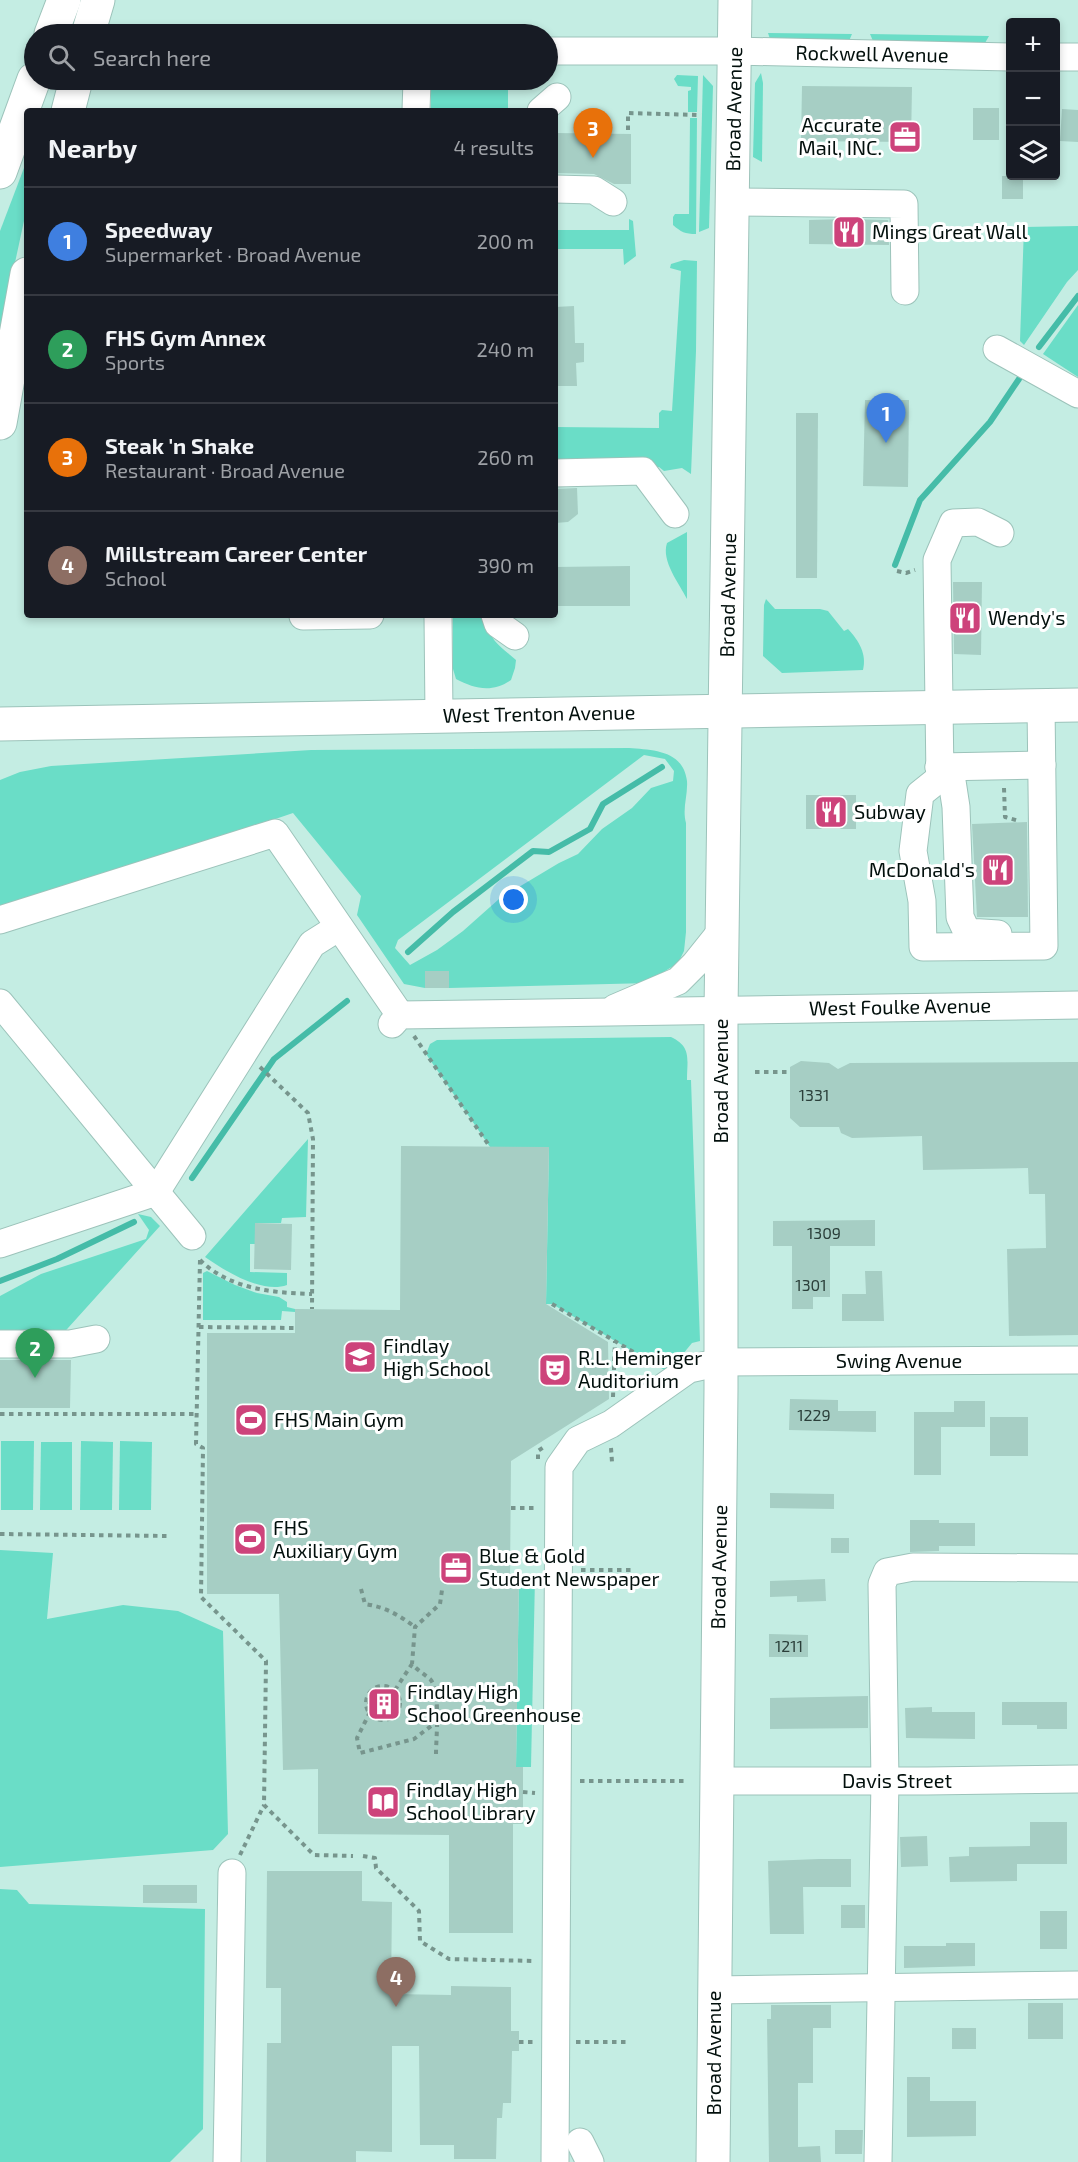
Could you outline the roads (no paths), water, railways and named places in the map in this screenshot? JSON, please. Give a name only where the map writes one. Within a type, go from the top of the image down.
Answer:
[{"type":"main road","points":[[55,24],[64,0]]},
{"type":"main road","points":[[91,24],[98,0]]},
{"type":"main road","name":"Broad Avenue","points":[[713,2162],[715,1990],[702,1781],[721,1362],[721,1011],[727,711],[735,0]]},
{"type":"main road","points":[[0,172],[30,90]]},
{"type":"main road","points":[[69,108],[73,90]]},
{"type":"main road","points":[[0,423],[24,291]]},
{"type":"main road","name":"West Trenton Avenue","points":[[0,724],[1078,705]]},
{"type":"street","name":"Rockwell Avenue","points":[[558,51],[734,51],[1006,57]]},
{"type":"street","points":[[1060,57],[1078,57]]},
{"type":"street","points":[[416,108],[417,90]]},
{"type":"street","points":[[558,189],[594,190],[613,202]]},
{"type":"street","points":[[733,202],[904,204],[904,291]]},
{"type":"street","points":[[997,350],[1078,394]]},
{"type":"street","points":[[558,473],[643,471],[675,513]]},
{"type":"street","points":[[1000,533],[978,522],[953,523],[938,560],[940,778],[920,794],[913,851],[922,901],[923,947],[1044,946],[1041,706]]},
{"type":"street","points":[[438,618],[439,716]]},
{"type":"street","points":[[496,618],[498,624],[516,636]]},
{"type":"street","points":[[939,766],[1042,765]]},
{"type":"street","points":[[939,766],[951,781],[956,807],[960,918],[967,932],[992,935],[1025,930],[1033,918],[1032,831],[1042,799]]},
{"type":"street","points":[[0,920],[275,833],[339,927],[312,944],[156,1192],[0,1244]]},
{"type":"street","name":"West Foulke Avenue","points":[[339,927],[396,1019],[846,1007],[1078,1005]]},
{"type":"street","points":[[604,1012],[678,981],[723,929]]},
{"type":"street","points":[[0,1003],[156,1192],[195,1250]]},
{"type":"street","points":[[0,1344],[70,1344],[96,1339]]},
{"type":"street","name":"Swing Avenue","points":[[555,2162],[556,1961],[546,1787],[558,1569],[559,1467],[578,1440],[611,1424],[689,1369],[721,1362],[1078,1360]]},
{"type":"street","points":[[878,2162],[885,1781],[882,1584],[887,1572],[913,1567],[1078,1568]]},
{"type":"street","name":"Davis Street","points":[[702,1781],[1078,1779]]},
{"type":"street","points":[[227,2162],[232,1873]]},
{"type":"street","points":[[715,1990],[1078,1985]]},
{"type":"waterway","points":[[1039,347],[1078,296]]},
{"type":"waterway","points":[[895,565],[920,500],[990,422],[1019,379]]},
{"type":"waterway","points":[[408,952],[453,912],[533,851],[549,852],[590,829],[603,804],[662,767]]},
{"type":"waterway","points":[[192,1178],[274,1059],[347,1001]]},
{"type":"waterway","points":[[0,1281],[57,1259],[134,1222]]},
{"type":"place","name":"Accurate Mail, INC.","points":[[905,137]]},
{"type":"place","name":"Steak 'n Shake","points":[[593,158]]},
{"type":"place","name":"Mings Great Wall","points":[[849,232]]},
{"type":"place","name":"Speedway","points":[[886,443]]},
{"type":"place","name":"Wendy's","points":[[965,618]]},
{"type":"place","name":"Subway","points":[[831,812]]},
{"type":"place","name":"McDonald's","points":[[998,870]]},
{"type":"place","name":"Findlay High School","points":[[360,1357]]},
{"type":"place","name":"R.L. Heminger Auditorium","points":[[555,1370]]},
{"type":"place","name":"FHS Gym Annex","points":[[35,1378]]},
{"type":"place","name":"FHS Main Gym","points":[[251,1420]]},
{"type":"place","name":"FHS Auxiliary Gym","points":[[250,1539]]},
{"type":"place","name":"Blue & Gold Student Newspaper","points":[[456,1568]]},
{"type":"place","name":"Findlay High School Greenhouse","points":[[384,1704]]},
{"type":"place","name":"Findlay High School Library","points":[[383,1802]]},
{"type":"place","name":"Millstream Career Center","points":[[396,2007]]}]
